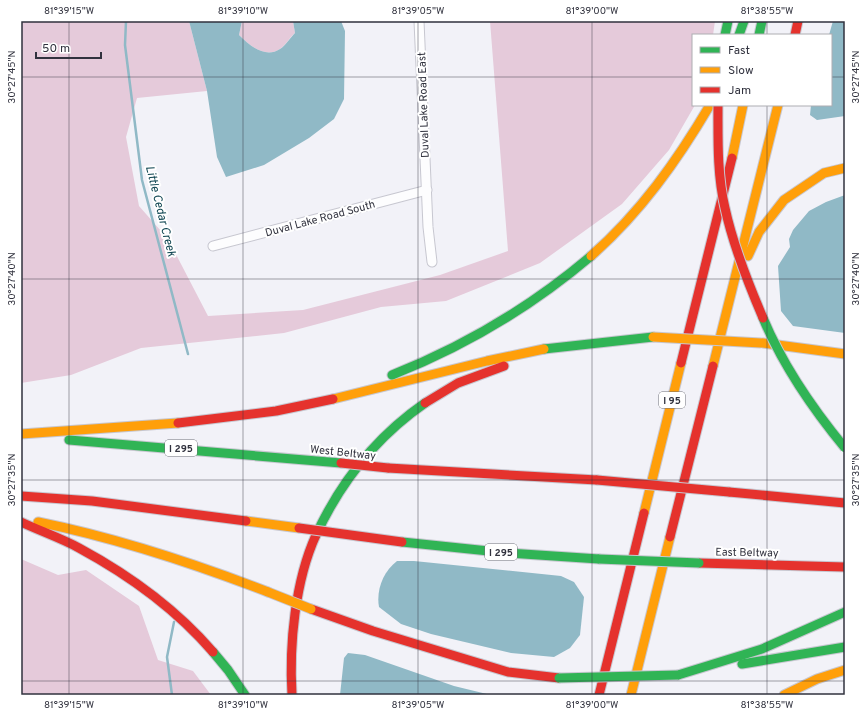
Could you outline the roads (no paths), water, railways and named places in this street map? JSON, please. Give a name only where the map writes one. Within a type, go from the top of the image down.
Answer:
[{"type":"highway","points":[[725,34],[728,21]]},
{"type":"highway","points":[[739,34],[744,21]]},
{"type":"highway","points":[[759,34],[762,21]]},
{"type":"highway","points":[[795,34],[798,21]]},
{"type":"highway","points":[[313,403],[417,366],[454,349],[522,309],[581,263],[623,225],[673,166],[709,106]]},
{"type":"highway","points":[[718,106],[718,151],[726,209],[756,306],[782,359],[799,387],[818,415],[845,448]]},
{"type":"highway","name":"I 95","points":[[599,695],[728,175],[743,106]]},
{"type":"highway","points":[[631,695],[778,106]]},
{"type":"highway","points":[[733,286],[759,232],[784,200],[824,173],[845,168]]},
{"type":"highway","points":[[21,435],[127,428],[253,415],[313,403],[513,355],[596,341],[653,337],[761,343],[845,354]]},
{"type":"highway","points":[[292,695],[290,679],[293,630],[305,565],[322,518],[354,467],[371,448],[405,418],[426,402],[460,382],[504,366],[596,341]]},
{"type":"highway","name":"West Beltway","points":[[21,435],[388,468],[597,480],[845,503]]},
{"type":"highway","name":"East Beltway","points":[[21,496],[92,501],[402,542],[508,553],[599,560],[845,567]]},
{"type":"highway","points":[[21,520],[78,530],[150,550],[373,631],[508,672],[559,678],[678,675],[845,647]]},
{"type":"highway","points":[[21,520],[79,548],[145,588],[198,635],[228,670],[245,695]]},
{"type":"highway","points":[[678,675],[762,649],[845,612]]},
{"type":"highway","points":[[784,695],[817,679],[845,670]]},
{"type":"street","name":"Duval Lake Road East","points":[[419,21],[432,262]]},
{"type":"street","name":"Duval Lake Road South","points":[[213,246],[427,190]]},
{"type":"water","points":[[189,21],[242,21],[239,35],[258,50],[263,52],[274,52],[282,48],[295,33],[293,21],[341,21],[345,31],[344,99],[334,119],[309,138],[264,165],[226,177],[217,157],[207,91]]},
{"type":"water","points":[[833,21],[845,21],[845,116],[817,120],[810,115],[811,106],[832,106],[832,34],[829,34]]},
{"type":"water","points":[[845,195],[845,333],[793,326],[781,311],[778,266],[790,247],[789,239],[793,230],[809,211],[826,202]]},
{"type":"water","points":[[397,561],[414,561],[561,576],[574,582],[584,597],[580,635],[570,648],[554,657],[511,653],[431,634],[401,624],[379,607],[378,601],[384,576]]},
{"type":"water","points":[[348,653],[365,655],[454,686],[491,695],[340,695],[344,658]]},
{"type":"waterway","name":"Little Cedar Creek","points":[[126,21],[125,45],[142,180],[188,354]]},
{"type":"waterway","name":"Little Cedar Creek","points":[[172,695],[167,657],[174,622]]}]
